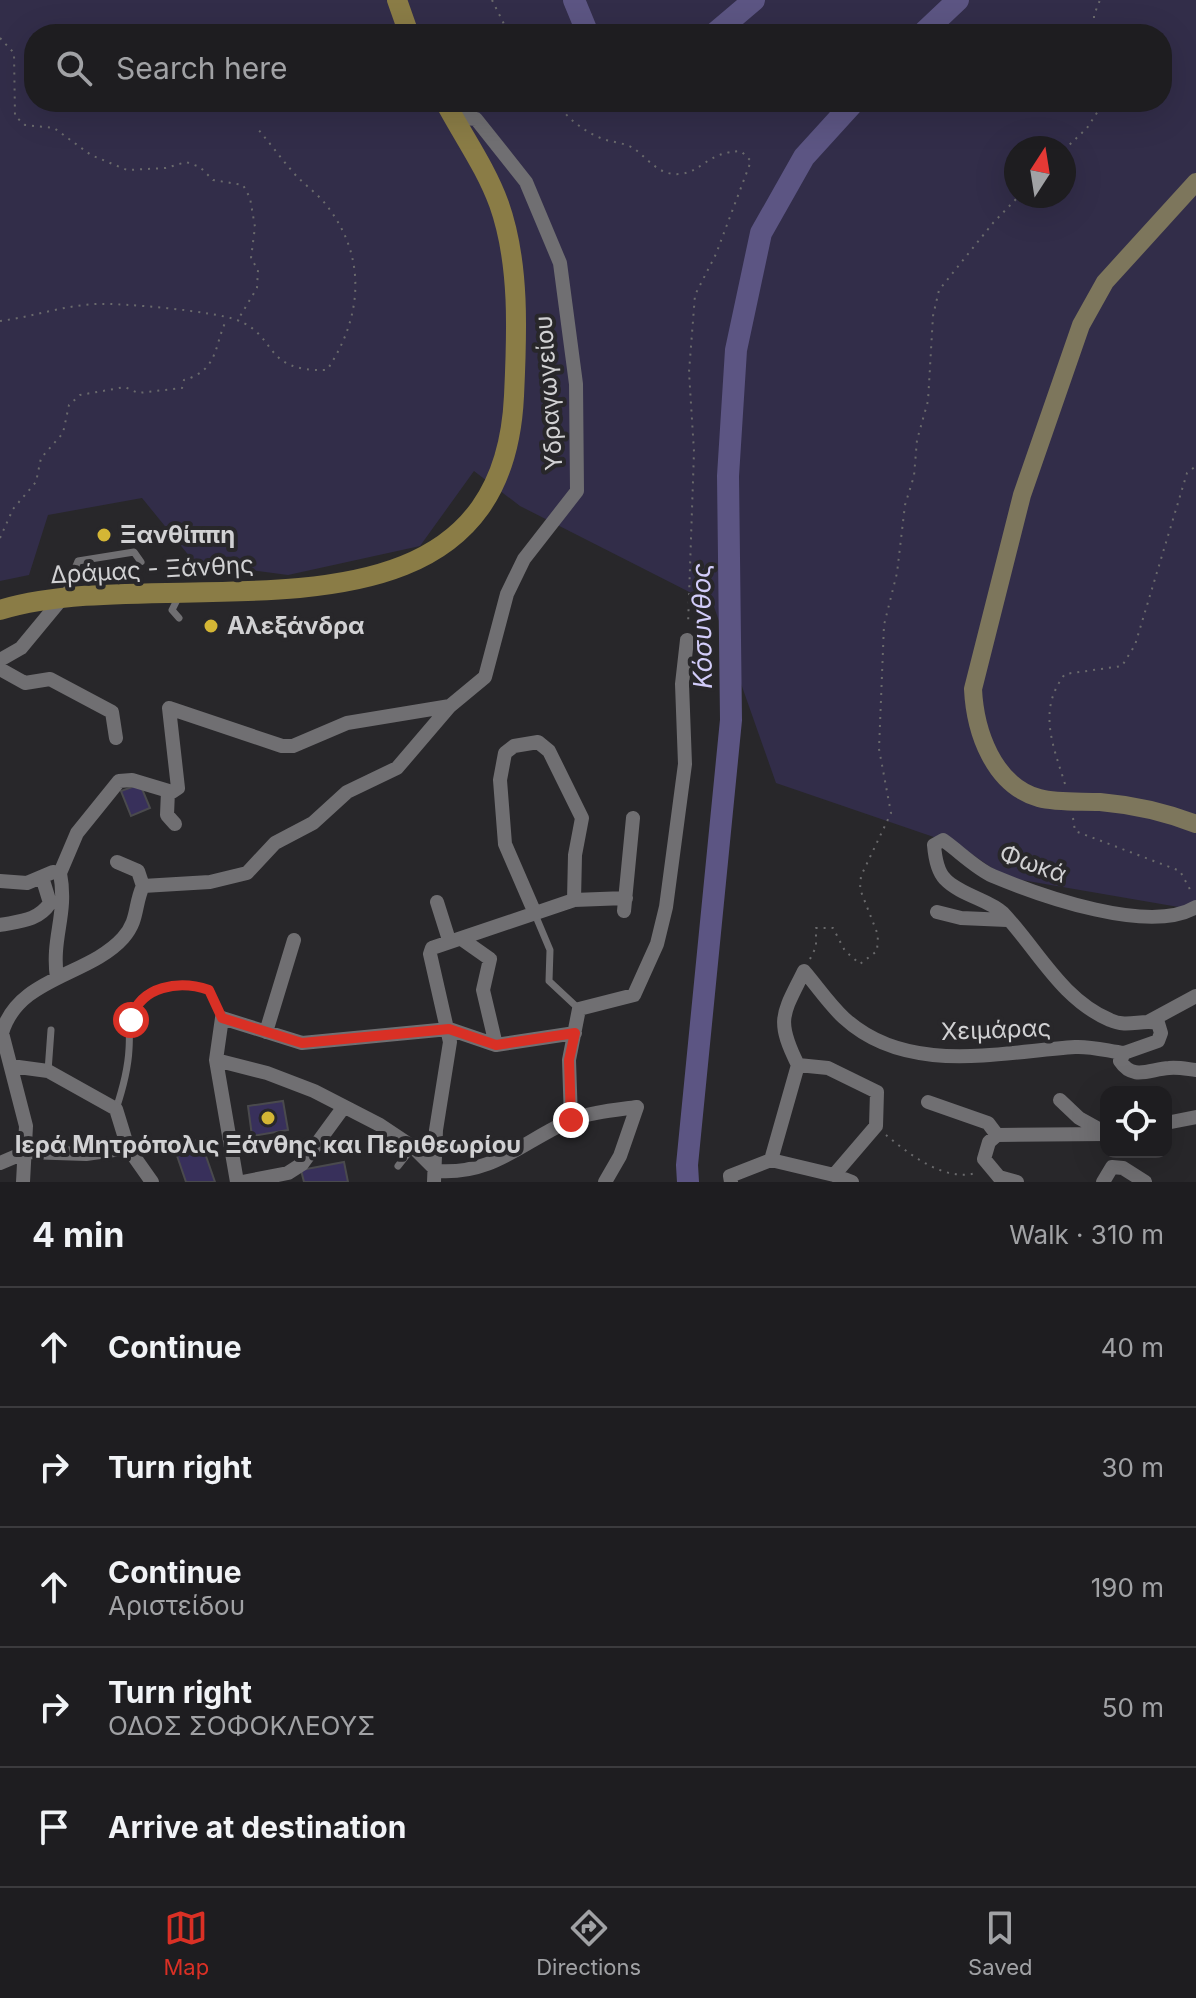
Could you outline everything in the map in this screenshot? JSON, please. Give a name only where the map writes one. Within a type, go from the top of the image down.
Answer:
[{"type":"main road","points":[[397,0],[405,24]]},
{"type":"main road","name":"Δράμας - Ξάνθης","points":[[0,610],[64,596],[345,585],[395,571],[438,547],[463,526],[486,499],[504,462],[513,422],[514,281],[499,204],[450,112]]},
{"type":"street","name":"Υδραγωγείου","points":[[143,886],[210,882],[247,873],[275,843],[313,823],[347,792],[397,768],[450,706],[485,677],[507,594],[524,559],[577,491],[578,436],[560,263],[526,182],[476,119],[455,112]]},
{"type":"street","points":[[1196,182],[1105,282],[1081,325],[1022,495],[973,689],[975,722],[995,763],[1013,783],[1038,798],[1161,811],[1196,824]]},
{"type":"street","points":[[0,660],[21,648],[64,596]]},
{"type":"street","points":[[571,1120],[569,1060],[579,1009],[634,995],[657,944],[666,907],[683,779],[682,684],[687,640]]},
{"type":"street","points":[[0,669],[25,683],[50,679],[112,712],[116,738]]},
{"type":"street","points":[[57,978],[55,939],[64,918],[60,873],[77,833],[119,781],[132,780],[168,791],[178,788],[168,712],[172,707],[282,746],[293,746],[347,723],[450,706]]},
{"type":"street","points":[[534,911],[505,844],[500,780],[505,753],[514,746],[538,742],[549,751],[576,801],[582,818],[575,855],[574,900]]},
{"type":"street","points":[[168,791],[167,815],[175,824]]},
{"type":"street","points":[[435,1179],[436,1130],[450,1042],[430,954],[434,945],[574,900],[625,904],[633,818]]},
{"type":"street","name":"Φωκά","points":[[1154,1025],[1135,1026],[1111,1021],[1080,1001],[1052,976],[1001,911],[976,901],[944,878],[936,863],[936,842],[945,841],[991,875],[1112,914],[1154,919],[1181,916],[1196,907]]},
{"type":"street","points":[[23,1182],[26,1126],[1,1033],[6,1017],[20,1001],[121,940],[136,918],[143,886],[138,871],[117,862]]},
{"type":"street","points":[[0,881],[27,883],[60,873]]},
{"type":"street","points":[[0,925],[36,918],[44,912],[50,903],[42,877]]},
{"type":"street","points":[[437,902],[456,940],[490,959],[483,990],[496,1045]]},
{"type":"street","points":[[937,912],[961,918],[1007,920]]},
{"type":"street","points":[[266,1032],[294,940]]},
{"type":"street","points":[[771,1160],[798,1065],[786,1043],[782,1016],[804,971]]},
{"type":"street","name":"Χειμάρας","points":[[804,971],[844,1018],[871,1037],[900,1048],[936,1056],[1029,1054],[1077,1047],[1124,1053]]},
{"type":"street","points":[[1196,996],[1154,1025],[1158,1041],[1124,1053],[1120,1061],[1131,1072],[1170,1067],[1196,1070]]},
{"type":"street","points":[[343,1108],[288,1178],[239,1182],[216,1060],[222,1018],[302,1043],[449,1029],[496,1045],[575,1033]]},
{"type":"street","points":[[216,1060],[295,1083],[380,1125],[413,1147],[435,1179]]},
{"type":"street","points":[[798,1065],[828,1068],[875,1090],[878,1096],[876,1126],[834,1175]]},
{"type":"street","points":[[11,1066],[48,1071],[116,1109],[128,1148],[152,1182]]},
{"type":"street","points":[[1060,1100],[1079,1118],[1100,1130]]},
{"type":"street","points":[[928,1102],[988,1123],[997,1135]]},
{"type":"street","points":[[435,1179],[492,1164],[571,1120],[637,1107],[620,1156],[605,1182]]},
{"type":"street","points":[[1172,1122],[1196,1117]]},
{"type":"street","points":[[997,1135],[1100,1134]]},
{"type":"street","points":[[997,1135],[985,1150],[984,1159],[989,1169],[1017,1182]]},
{"type":"street","points":[[0,1163],[26,1152],[86,1154],[128,1148]]},
{"type":"street","points":[[731,1182],[730,1176],[771,1160],[852,1182]]},
{"type":"street","points":[[1103,1182],[1112,1167],[1123,1168],[1145,1182]]},
{"type":"lane","points":[[64,596],[78,561],[134,552],[141,562]]},
{"type":"lane","points":[[179,618],[172,610],[180,593]]},
{"type":"lane","points":[[534,911],[550,950],[549,981],[579,1009]]},
{"type":"lane","points":[[116,1109],[126,1082],[131,1020],[134,1009],[142,1001],[166,985],[189,983],[209,990],[222,1018]]},
{"type":"lane","points":[[48,1071],[51,1030]]},
{"type":"lane","points":[[398,1166],[413,1147]]},
{"type":"path","points":[[492,0],[504,24]]},
{"type":"path","points":[[1094,24],[1100,0]]},
{"type":"path","points":[[0,38],[14,53],[15,116],[25,125],[54,128],[91,155],[127,170],[166,168],[186,162],[200,167],[213,180],[243,185],[250,198],[255,227],[251,258],[258,270],[257,288],[237,320]]},
{"type":"path","points":[[563,112],[570,121],[601,139],[632,148],[647,164],[675,175],[689,173],[720,152],[741,151],[751,161],[716,254],[695,295],[689,372],[694,452],[687,640]]},
{"type":"path","points":[[1076,139],[1097,112]]},
{"type":"path","points":[[0,321],[95,304],[228,318],[237,320],[262,338],[273,356],[301,371],[327,370],[343,341],[357,292],[355,257],[324,202],[292,171],[257,128]]},
{"type":"path","points":[[804,971],[816,947],[816,928],[833,928],[845,951],[860,964],[877,951],[878,935],[864,905],[861,876],[891,813],[879,749],[884,625],[897,573],[917,440],[928,401],[933,316],[939,290],[1007,208]]},
{"type":"path","points":[[0,538],[13,509],[36,482],[41,458],[63,433],[69,405],[80,395],[125,387],[138,393],[182,388],[184,380],[194,377],[217,356],[228,318]]},
{"type":"path","points":[[1196,466],[1187,473],[1135,645],[1122,666],[1065,674],[1055,688],[1047,716],[1049,733],[1070,800],[1075,831],[1180,871],[1196,901]]},
{"type":"path","points":[[876,1126],[942,1171],[968,1175],[989,1169]]},
{"type":"shaded area","points":[[0,0],[1196,0],[1196,910],[1005,877],[960,846],[776,783],[713,604],[520,506],[474,471],[420,546],[288,575],[195,563],[142,498],[48,515],[29,575],[0,581]]},
{"type":"building","points":[[140,784],[150,808],[131,816],[121,791]]},
{"type":"building","name":"Ιερά Μητρόπολις Ξάνθης και Περιθεωρίου","points":[[283,1101],[288,1130],[252,1136],[248,1106]]},
{"type":"building","points":[[200,1139],[215,1182],[186,1182],[174,1147]]},
{"type":"building","points":[[344,1162],[348,1182],[304,1182],[301,1170]]},
{"type":"waterway","name":"Κόσυνθος","points":[[574,0],[584,24]]},
{"type":"waterway","name":"Κόσυνθος","points":[[726,24],[754,0]]},
{"type":"waterway","name":"Κόσυνθος","points":[[933,24],[958,0]]},
{"type":"waterway","name":"Κόσυνθος","points":[[688,1182],[687,1165],[731,720],[728,476],[736,350],[761,233],[804,157],[845,112]]},
{"type":"place","name":"Ξανθίππη","points":[[104,535]]},
{"type":"place","name":"Αλεξάνδρα","points":[[211,626]]},
{"type":"place","name":"Ιερά Μητρόπολις Ξάνθης και Περιθεωρίου","points":[[268,1118]]},
{"type":"route","points":[[131,1020],[134,1009],[166,985],[189,983],[209,990],[222,1011],[222,1018],[302,1043],[449,1029],[496,1045],[575,1033],[569,1060],[571,1120]]}]
